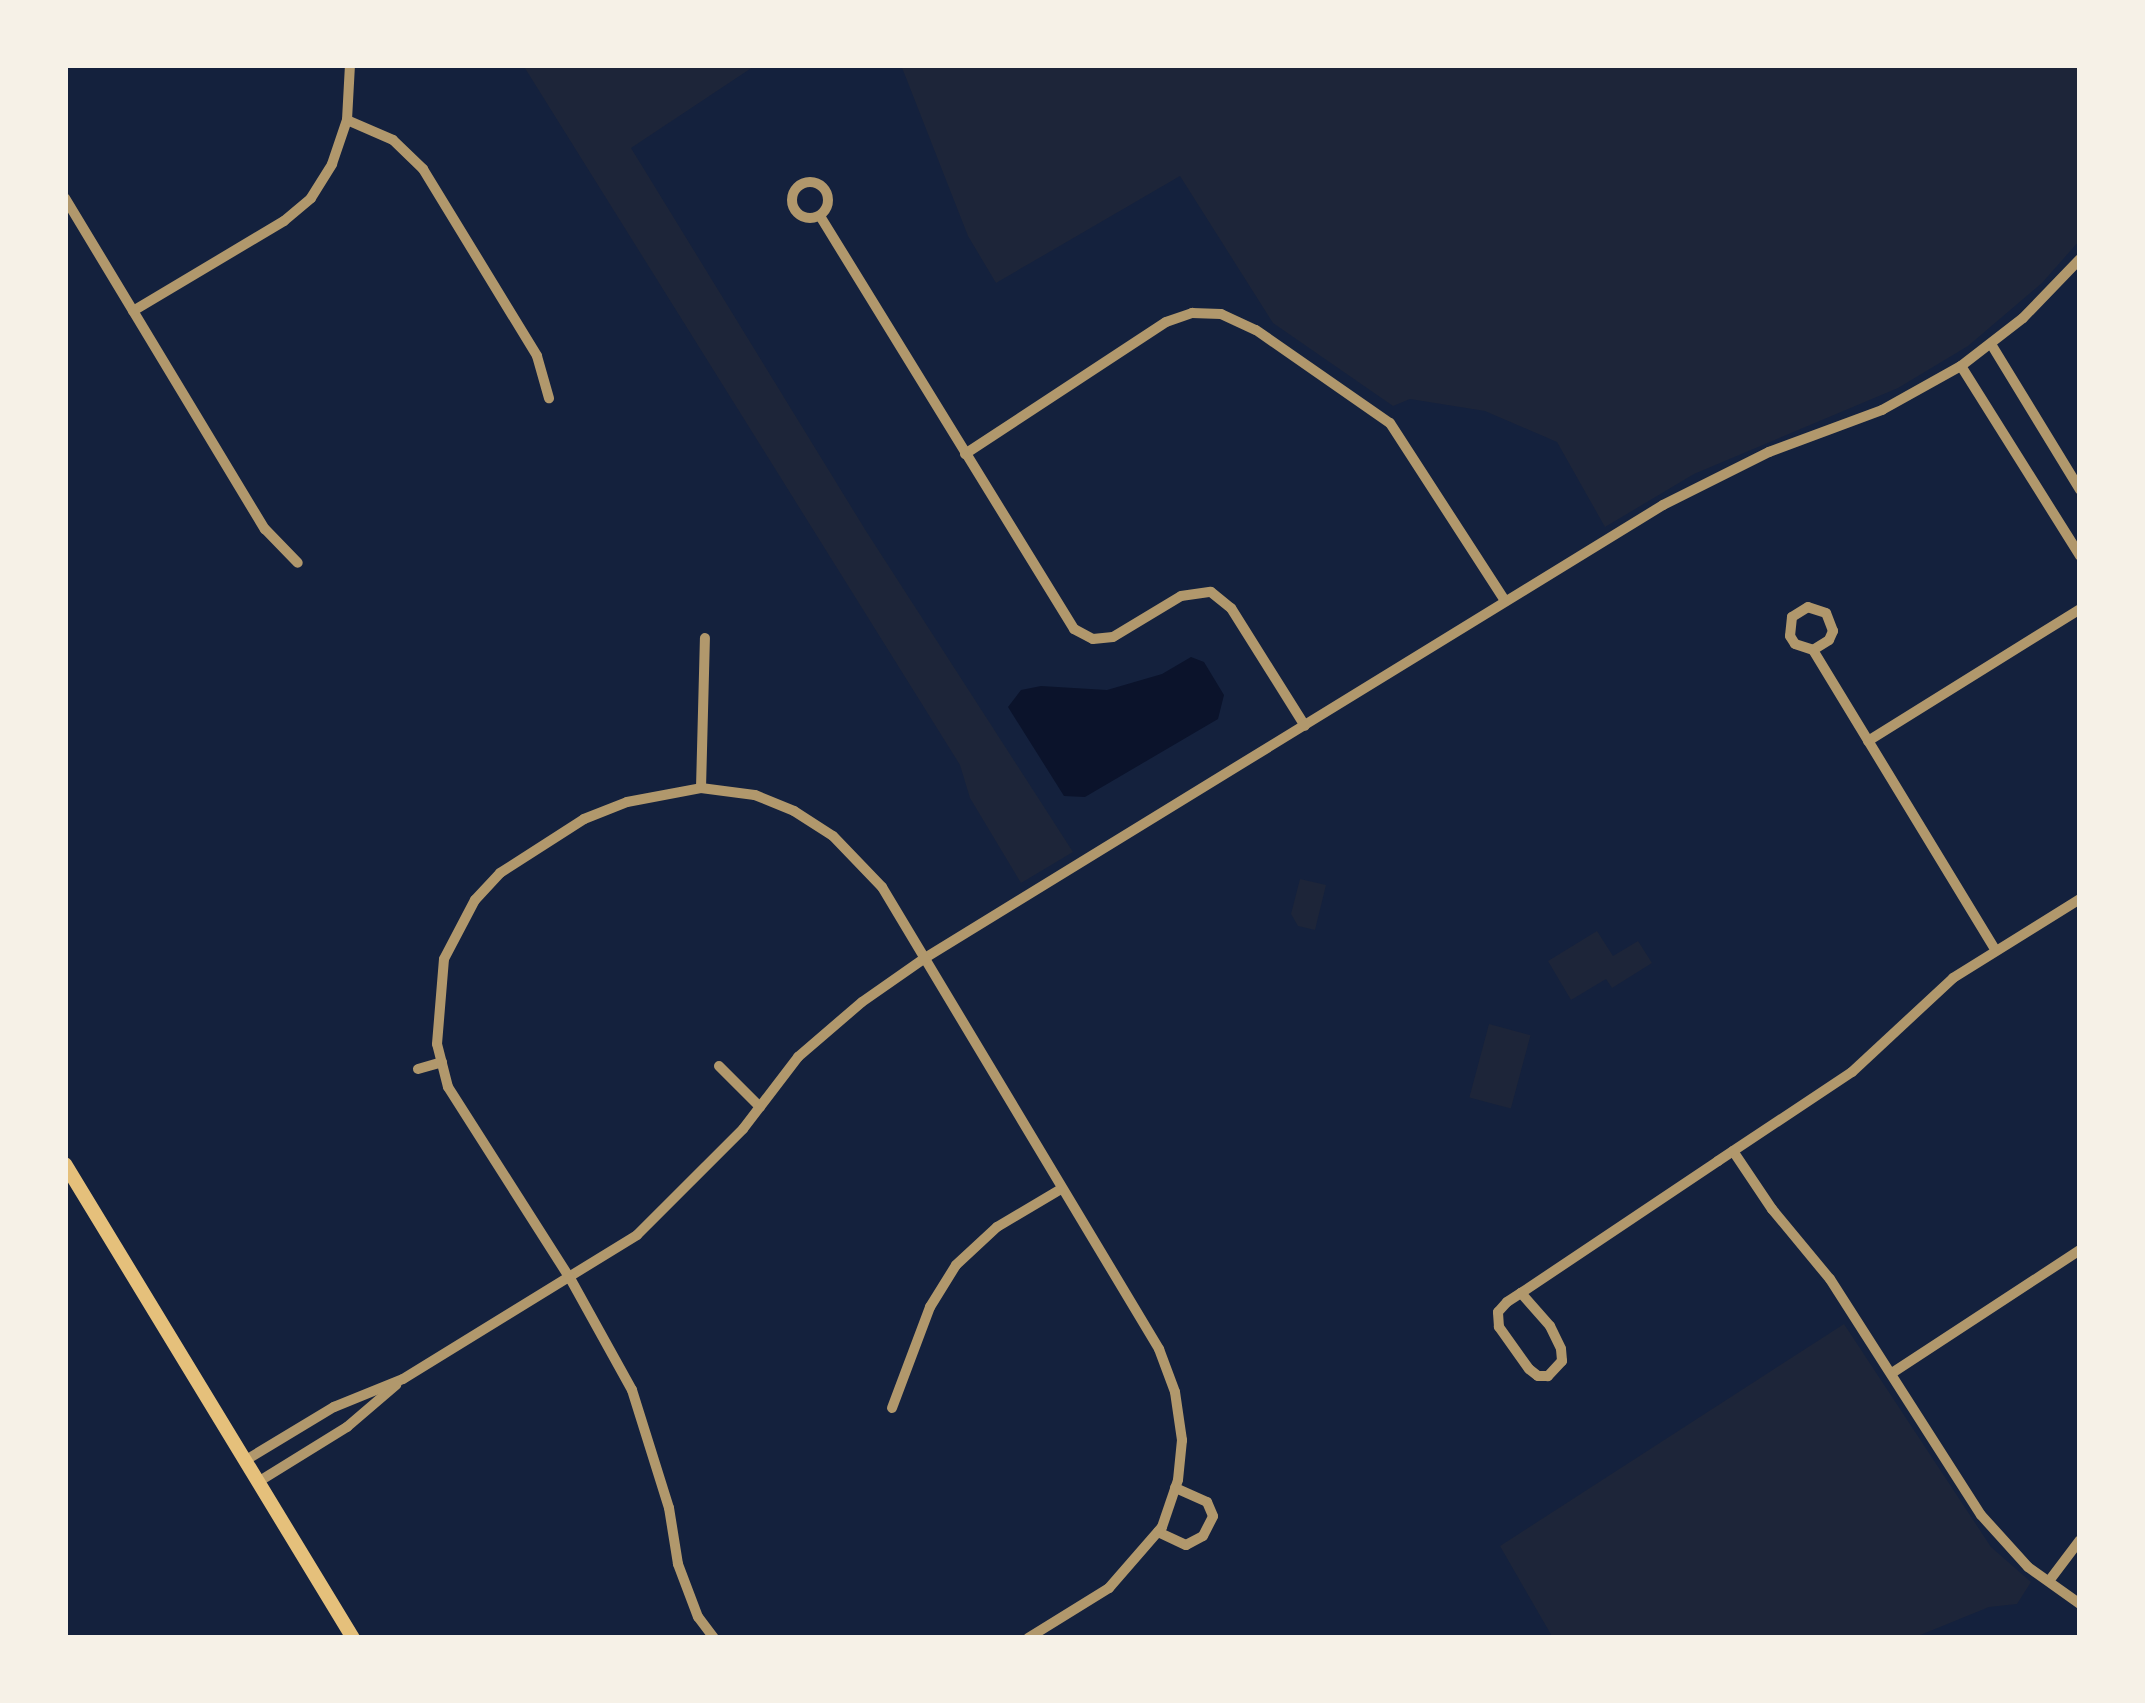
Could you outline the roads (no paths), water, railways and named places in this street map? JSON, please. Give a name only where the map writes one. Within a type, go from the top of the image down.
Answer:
[{"type":"main road","points":[[65,1164],[353,1638]]},
{"type":"street","points":[[134,310],[298,210],[324,181],[347,120],[350,65]]},
{"type":"street","points":[[347,120],[393,140],[424,170],[537,356],[548,398]]},
{"type":"street","points":[[65,198],[264,530],[298,562]]},
{"type":"street","points":[[820,216],[1066,621],[1082,636],[1113,637],[1181,596],[1210,592],[1232,608],[1305,726]]},
{"type":"street","points":[[246,1460],[334,1407],[403,1379],[638,1236],[687,1190],[798,1058],[862,1002],[925,958],[1694,488],[1769,452],[1882,410],[1961,366],[1991,344],[2080,259]]},
{"type":"street","points":[[966,454],[1166,322],[1192,314],[1221,314],[1256,330],[1390,422],[1505,601]]},
{"type":"street","points":[[1991,344],[2080,490]]},
{"type":"street","points":[[1961,366],[2080,556]]},
{"type":"street","points":[[1813,650],[1830,640],[1833,631],[1826,613],[1808,607],[1792,617],[1790,636],[1795,644],[1813,650],[1996,950]]},
{"type":"street","points":[[1868,741],[2080,609]]},
{"type":"street","points":[[700,788],[705,638]]},
{"type":"street","points":[[714,1638],[698,1617],[678,1564],[659,1472],[632,1390],[571,1280],[448,1087],[437,1044],[437,1004],[444,959],[476,900],[500,873],[598,813],[626,802],[700,788],[754,796],[794,811],[833,836],[882,887],[1159,1349],[1175,1392],[1182,1440],[1175,1488],[1158,1532],[1109,1588],[1028,1638]]},
{"type":"street","points":[[1521,1292],[1550,1326],[1561,1349],[1562,1361],[1548,1376],[1538,1376],[1529,1368],[1499,1327],[1498,1312],[1521,1292],[1862,1065],[1941,988],[2080,899]]},
{"type":"street","points":[[418,1069],[442,1062]]},
{"type":"street","points":[[719,1066],[760,1107]]},
{"type":"street","points":[[1734,1151],[1772,1210],[1830,1278],[1981,1515],[2028,1567],[2080,1604]]},
{"type":"street","points":[[892,1408],[930,1307],[956,1265],[997,1227],[1060,1189]]},
{"type":"street","points":[[1892,1373],[2080,1250]]},
{"type":"street","points":[[258,1482],[346,1427],[403,1379]]},
{"type":"street","points":[[1158,1532],[1186,1545],[1203,1536],[1213,1516],[1207,1502],[1175,1488]]},
{"type":"street","points":[[2049,1581],[2080,1540]]}]
